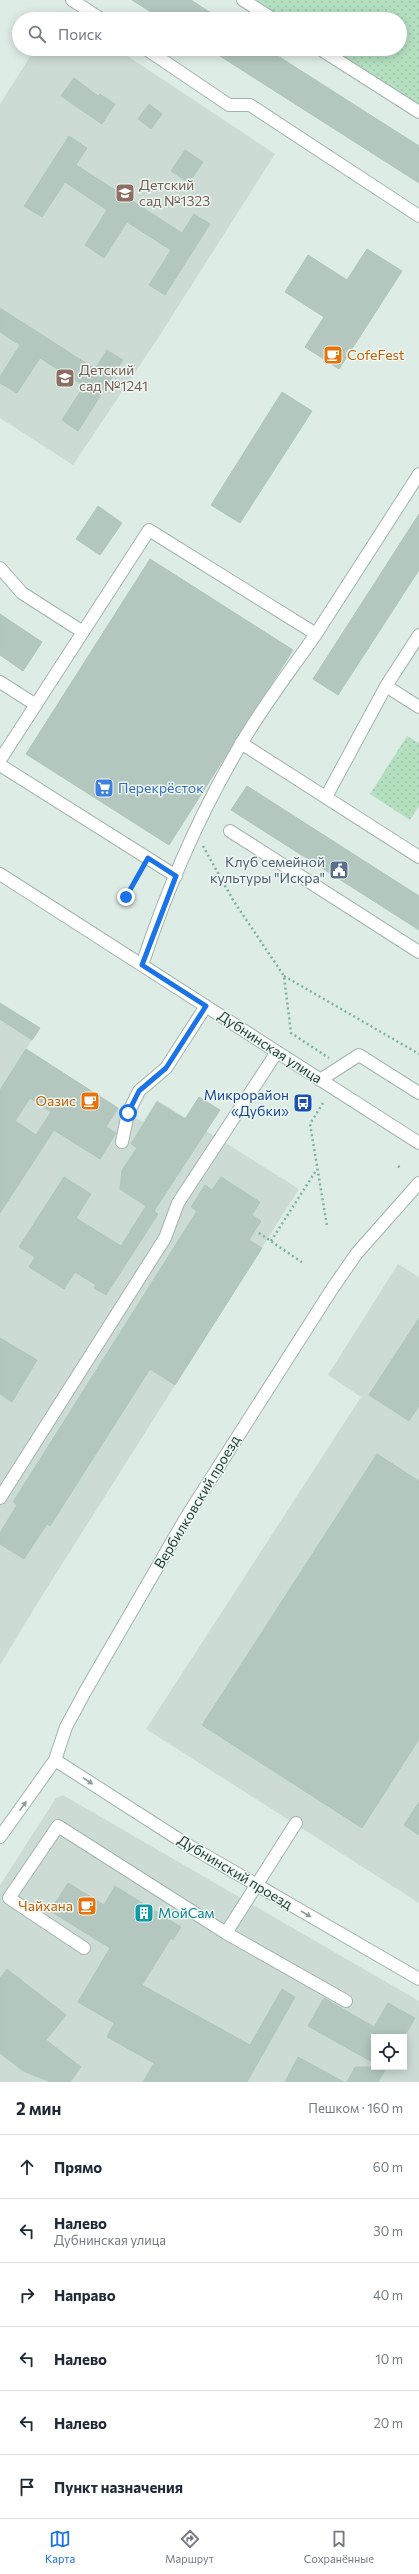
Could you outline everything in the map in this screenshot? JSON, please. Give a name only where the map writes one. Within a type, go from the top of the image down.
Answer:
[{"type":"street","points":[[72,0],[90,12]]},
{"type":"street","points":[[243,0],[262,12]]},
{"type":"street","points":[[156,56],[229,105],[250,105],[419,216]]},
{"type":"street","points":[[331,56],[419,112]]},
{"type":"street","points":[[142,965],[176,876],[195,833],[214,793],[241,743],[316,634],[419,474]]},
{"type":"street","points":[[0,760],[149,530],[316,634]]},
{"type":"street","points":[[0,568],[22,593],[83,632]]},
{"type":"street","points":[[326,797],[386,686],[419,635]]},
{"type":"street","points":[[0,682],[36,705]]},
{"type":"street","points":[[386,686],[419,707]]},
{"type":"street","points":[[241,743],[419,856]]},
{"type":"street","points":[[0,765],[176,876]]},
{"type":"street","points":[[230,831],[419,952]]},
{"type":"street","name":"Дубнинская улица","points":[[0,874],[419,1143]]},
{"type":"street","points":[[122,1142],[128,1113],[139,1091],[166,1068],[206,1006]]},
{"type":"street","points":[[0,1498],[165,1238],[178,1203],[277,1052]]},
{"type":"street","points":[[320,1080],[359,1055],[419,1093]]},
{"type":"street","name":"Вербилковский проезд","points":[[0,1837],[54,1760],[66,1727],[86,1690],[230,1448],[357,1253],[419,1183]]},
{"type":"street","name":"Дубнинский проезд","points":[[54,1760],[255,1885],[419,1979]]},
{"type":"street","points":[[226,1933],[255,1885],[296,1823]]},
{"type":"street","points":[[84,1948],[9,1898],[58,1826],[226,1933],[346,2001]]},
{"type":"path","points":[[195,833],[233,900],[284,976],[419,1054]]},
{"type":"path","points":[[126,897],[148,858]]},
{"type":"path","points":[[284,976],[291,1033],[342,1066]]},
{"type":"path","points":[[323,1103],[310,1124],[327,1226]]},
{"type":"path","points":[[398,1166],[402,1169]]},
{"type":"path","points":[[271,1240],[317,1169]]},
{"type":"path","points":[[259,1233],[303,1263]]},
{"type":"shaded area","name":"Детский сад №1323","points":[[31,56],[128,56],[275,154],[158,338],[73,465],[0,418],[0,104]]},
{"type":"shaded area","points":[[0,1003],[40,1028],[26,1049],[118,1108],[143,1122],[157,1100],[299,1189],[40,1599],[0,1665]]},
{"type":"shaded area","points":[[398,1264],[419,1277],[419,1903],[146,1729],[361,1397],[328,1375]]},
{"type":"shaded area","points":[[63,1795],[419,2001],[419,2082],[0,2082],[0,1885],[56,1798]]},
{"type":"green space","points":[[252,0],[419,0],[419,107],[338,56],[407,56],[407,12],[270,12]]},
{"type":"green space","points":[[407,736],[419,743],[419,806],[410,820],[370,794]]},
{"type":"building","points":[[132,0],[191,0],[209,12],[151,12]]},
{"type":"building","points":[[220,56],[278,56],[419,146],[419,183]]},
{"type":"building","points":[[74,78],[98,96],[100,94],[115,104],[102,124],[61,96]]},
{"type":"building","points":[[149,104],[162,114],[151,129],[138,119]]},
{"type":"building","points":[[69,136],[87,148],[76,165],[182,233],[194,214],[210,224],[165,295],[149,285],[171,250],[127,222],[104,258],[85,245],[107,210],[65,182],[42,217],[24,206]]},
{"type":"building","points":[[185,150],[203,162],[189,183],[171,171]]},
{"type":"building","points":[[367,249],[402,271],[339,369],[305,347],[324,317],[285,292],[308,255],[347,280]]},
{"type":"building","points":[[0,308],[95,369],[107,350],[123,360],[78,431],[62,420],[84,386],[40,358],[17,393],[0,383],[0,377],[20,345],[0,332]]},
{"type":"building","points":[[282,392],[312,411],[240,523],[211,505]]},
{"type":"building","points":[[98,506],[122,523],[100,555],[76,539]]},
{"type":"building","points":[[419,514],[419,570],[338,695],[313,679]]},
{"type":"building","points":[[150,559],[293,650],[169,845],[26,754]]},
{"type":"building","points":[[0,614],[42,642],[23,671],[0,655]]},
{"type":"building","points":[[247,786],[419,896],[419,930],[231,810]]},
{"type":"building","points":[[0,1003],[40,1028],[32,1040],[0,1019]]},
{"type":"building","points":[[26,1049],[118,1108],[106,1127],[116,1133],[100,1159],[54,1130],[0,1213],[0,1090]],"holes":[[[30,1098],[51,1112],[36,1135],[15,1121]]]},
{"type":"building","points":[[199,1097],[220,1110],[154,1211],[158,1214],[106,1295],[94,1288],[96,1285],[75,1272],[64,1289],[29,1267],[35,1257],[19,1247],[64,1177],[91,1194],[76,1218],[121,1246],[146,1206],[120,1189],[122,1170],[137,1148],[131,1144],[157,1102],[185,1119]]},
{"type":"building","points":[[221,1177],[260,1202],[252,1215],[261,1221],[249,1240],[262,1248],[175,1385],[150,1369],[50,1526],[47,1524],[24,1559],[0,1544],[0,1533],[17,1505],[13,1502],[197,1211],[191,1207],[205,1185],[212,1190]]},
{"type":"building","points":[[419,1318],[419,1406],[409,1421],[369,1395]]},
{"type":"building","points":[[0,1338],[37,1360],[12,1402],[0,1394]]},
{"type":"building","points":[[377,1454],[419,1481],[419,1739],[362,1828],[202,1725]]},
{"type":"building","points":[[419,1802],[419,1835],[404,1825]]},
{"type":"building","points":[[68,1883],[104,1905],[115,1886],[181,1927],[173,1940],[171,1938],[142,1985],[250,2045],[282,1989],[295,1997],[247,2082],[143,2082],[154,2063],[107,2037],[114,2023],[78,2002],[110,1948],[50,1911]]},
{"type":"building","points":[[7,1969],[66,2015],[46,2040],[81,2067],[70,2082],[51,2082],[23,2071],[0,2053],[0,1978]]},
{"type":"building","points":[[324,1998],[374,2027],[388,2003],[415,2018],[406,2034],[371,2034],[371,2061],[308,2026]]},
{"type":"building","points":[[298,2057],[344,2082],[285,2082]]},
{"type":"building","points":[[355,2067],[371,2067],[371,2070],[385,2070],[378,2082],[347,2082]]},
{"type":"place","name":"Детский сад №1323","points":[[125,193]]},
{"type":"place","name":"CofeFest","points":[[333,355]]},
{"type":"place","name":"Детский сад №1241","points":[[65,378]]},
{"type":"place","name":"Перекрёсток","points":[[104,788]]},
{"type":"place","name":"Клуб семейной культуры \"Искра\"","points":[[339,870]]},
{"type":"place","name":"Оазис","points":[[90,1101]]},
{"type":"place","name":"Микрорайон «Дубки»","points":[[303,1103]]},
{"type":"place","name":"Чайхана","points":[[87,1906]]},
{"type":"place","name":"МойСам","points":[[144,1913]]},
{"type":"route","points":[[126,897],[148,858],[176,876],[158,918],[142,965],[206,1006],[166,1068],[139,1091],[128,1113]]}]
